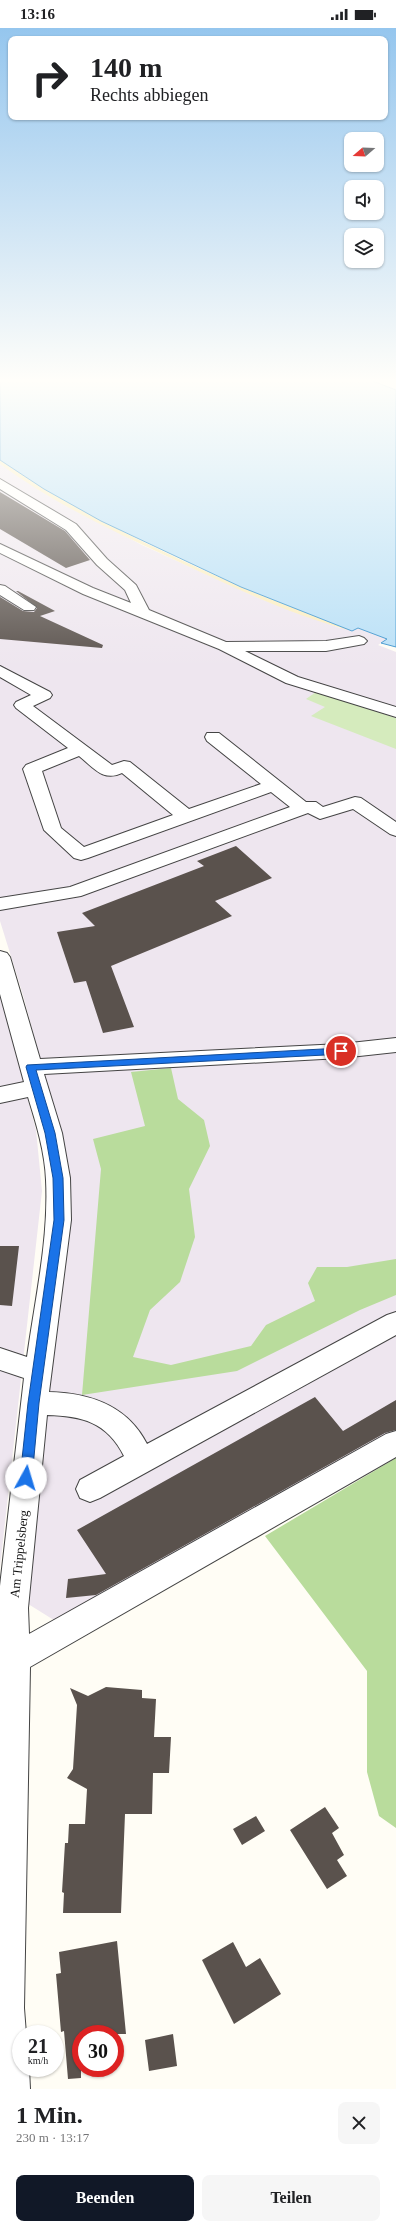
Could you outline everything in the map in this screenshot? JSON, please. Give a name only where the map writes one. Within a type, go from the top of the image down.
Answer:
[{"type":"street","points":[[0,483],[71,527],[102,562],[131,588],[143,612]]},
{"type":"street","points":[[0,536],[47,563],[88,591]]},
{"type":"street","points":[[0,548],[88,591],[224,646],[292,680],[396,712]]},
{"type":"street","points":[[0,589],[29,607]]},
{"type":"street","points":[[224,646],[326,646],[359,641]]},
{"type":"street","points":[[0,671],[44,695],[22,705],[82,749],[110,772],[124,766],[186,816]]},
{"type":"street","points":[[213,737],[304,809]]},
{"type":"street","points":[[82,749],[32,768],[53,830],[81,854],[274,785]]},
{"type":"street","points":[[0,904],[74,892],[310,806],[320,814],[355,802],[396,830]]},
{"type":"street","name":"Am Trippelsberg","points":[[0,957],[4,990],[34,1077],[50,1133],[58,1178],[59,1220],[34,1403],[7,1660],[5,2008],[11,2089]]},
{"type":"street","points":[[0,1095],[34,1077],[341,1051],[396,1044]]},
{"type":"street","points":[[90,1489],[396,1322]]},
{"type":"street","points":[[0,1359],[38,1372]]},
{"type":"street","points":[[34,1403],[82,1405],[94,1409],[124,1432],[141,1461]]},
{"type":"street","points":[[7,1660],[396,1443]]},
{"type":"shaded area","points":[[0,476],[19,476],[46,494],[142,545],[261,599],[340,628],[358,628],[387,639],[378,645],[396,652],[396,1447],[65,1627],[25,1602],[65,1150],[23,995],[0,921]]},
{"type":"shaded area","points":[[0,994],[36,1130],[42,1191],[0,1567]]},
{"type":"green space","points":[[316,692],[396,718],[396,749],[311,716],[325,707],[306,699]]},
{"type":"green space","points":[[171,1068],[178,1099],[204,1120],[210,1146],[189,1189],[195,1237],[180,1282],[150,1310],[133,1357],[171,1365],[251,1346],[266,1325],[315,1301],[308,1283],[317,1267],[347,1267],[396,1259],[396,1295],[360,1310],[237,1371],[82,1395],[101,1169],[93,1139],[145,1126],[131,1072]]},
{"type":"green space","points":[[396,1458],[396,1828],[379,1816],[367,1772],[367,1671],[265,1536]]},
{"type":"sand","points":[[18,476],[25,476],[118,529],[180,559],[256,593],[352,631],[284,609],[218,580],[130,539],[63,505]]},
{"type":"water","points":[[25,476],[396,476],[396,647],[381,643],[387,639],[358,628],[352,631],[241,587],[101,521],[44,489]]},
{"type":"building","points":[[0,492],[65,531],[90,560],[66,568],[0,529]]},
{"type":"building","points":[[16,591],[55,611],[40,616],[103,645],[102,648],[0,639],[0,597],[23,611],[34,612],[37,608]]},
{"type":"building","points":[[236,846],[272,878],[215,901],[232,916],[111,966],[134,1027],[103,1033],[86,981],[74,983],[57,932],[95,926],[82,913],[204,866],[197,861]]},
{"type":"building","points":[[0,1246],[19,1246],[12,1306],[0,1305]]},
{"type":"building","points":[[315,1397],[343,1431],[396,1400],[396,1430],[385,1433],[96,1595],[66,1598],[68,1579],[106,1574],[77,1530]]},
{"type":"building","points":[[106,1687],[142,1690],[142,1698],[156,1699],[154,1737],[171,1737],[169,1773],[153,1773],[152,1814],[125,1814],[121,1913],[63,1913],[64,1893],[62,1892],[65,1843],[68,1843],[69,1824],[85,1824],[87,1789],[67,1778],[73,1769],[77,1705],[70,1688],[88,1696]]},
{"type":"building","points":[[325,1807],[339,1828],[332,1833],[344,1855],[337,1860],[347,1876],[327,1889],[290,1830]]},
{"type":"building","points":[[256,1816],[265,1831],[242,1845],[233,1829]]},
{"type":"building","points":[[117,1941],[126,2034],[124,2034],[124,2025],[72,2025],[72,2077],[81,2078],[68,2079],[64,2025],[60,2025],[56,1974],[61,1973],[59,1952]]},
{"type":"building","points":[[233,1942],[246,1967],[260,1958],[281,1994],[234,2024],[202,1960]]},
{"type":"building","points":[[173,2034],[177,2066],[149,2071],[145,2040]]},
{"type":"route","points":[[26,1478],[34,1403],[59,1220],[58,1178],[50,1133],[30,1067],[341,1051]]}]
